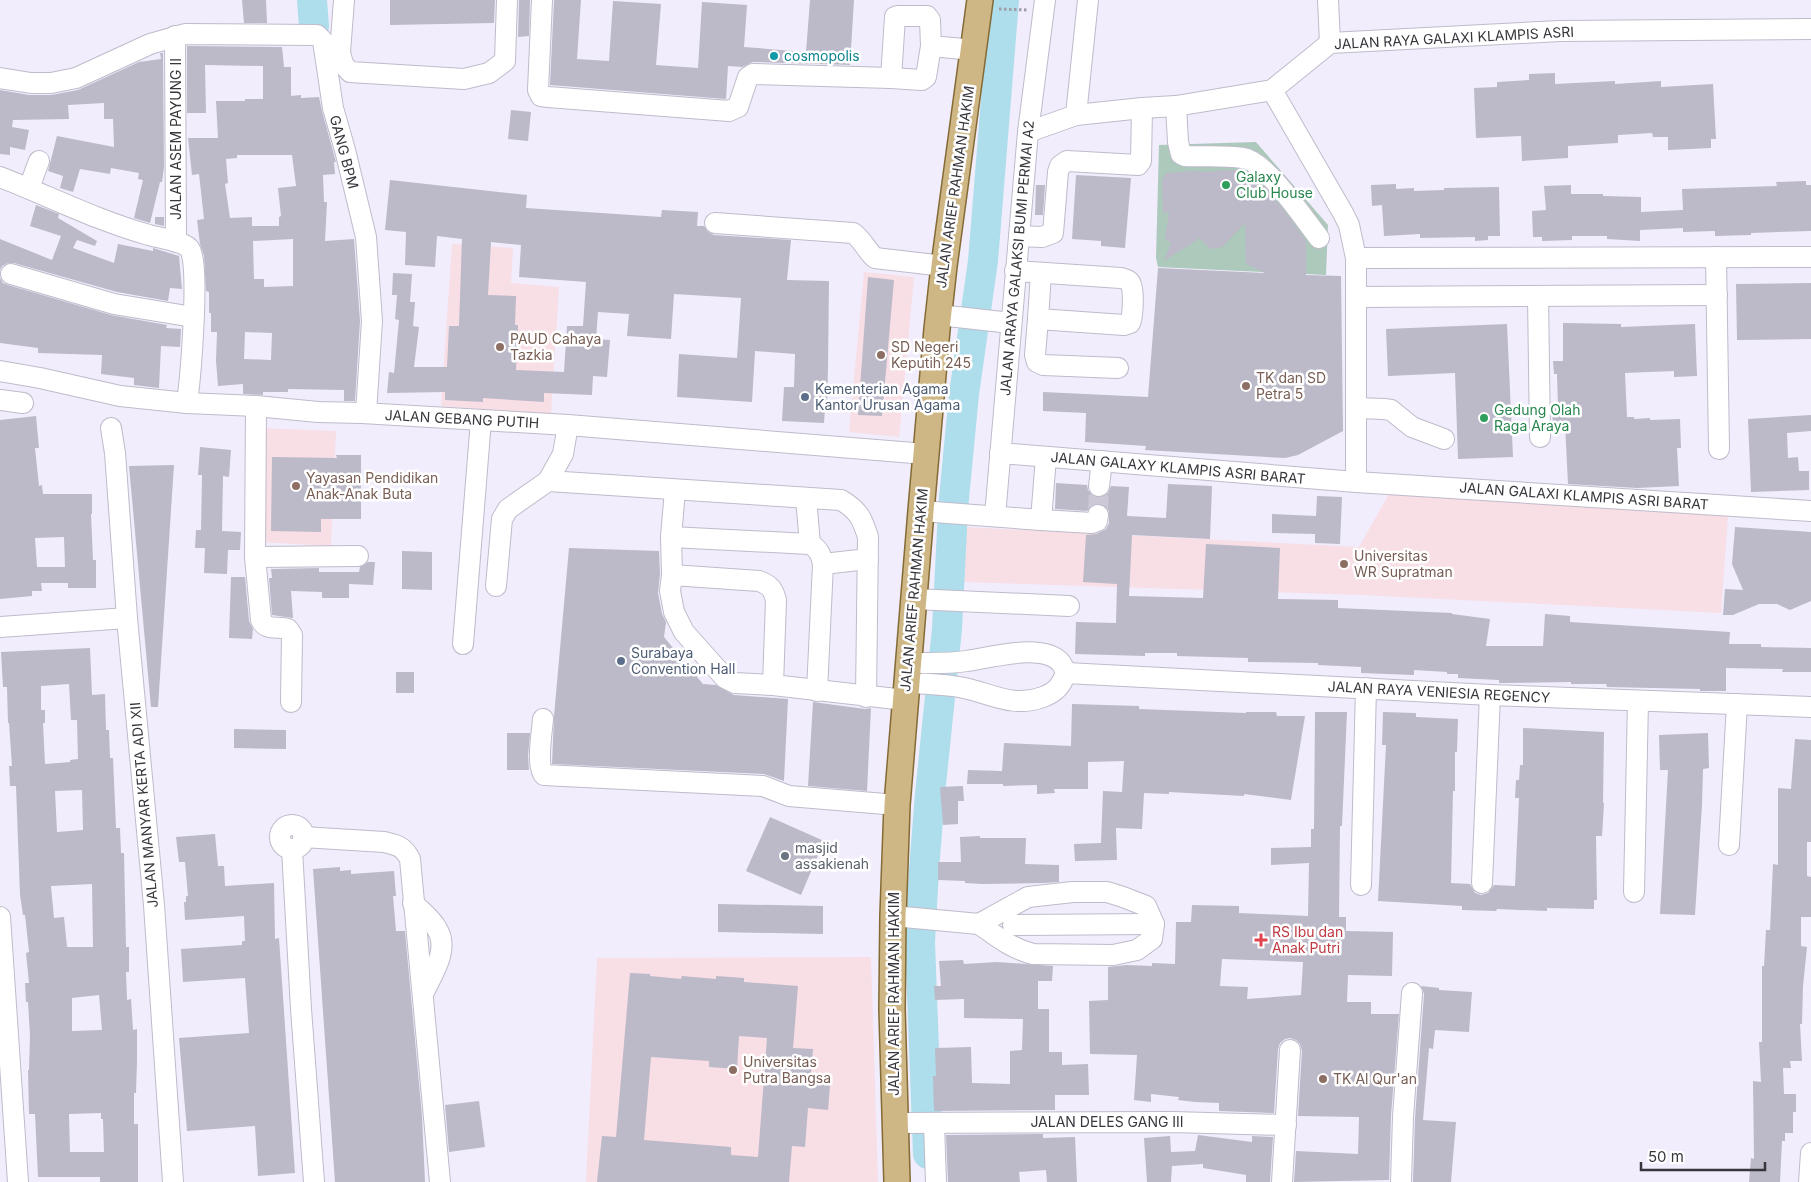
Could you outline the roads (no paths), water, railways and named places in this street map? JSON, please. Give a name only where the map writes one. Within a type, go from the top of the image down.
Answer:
[{"type":"main road","name":"JALAN ARIEF RAHMAN HAKIM","points":[[897,1182],[918,1124],[892,1009],[910,917],[897,805],[907,682],[925,599],[928,511],[926,454],[948,323],[944,266],[974,50],[986,4]]},
{"type":"street","points":[[344,0],[340,52],[343,64],[350,72],[464,79],[489,73],[505,61],[507,0]]},
{"type":"street","points":[[542,0],[538,90],[541,96],[729,111],[738,107],[748,77],[753,74],[922,80],[926,76],[931,46],[930,20],[927,16],[895,17],[891,78]]},
{"type":"street","points":[[1076,115],[1088,0]]},
{"type":"street","points":[[1328,0],[1330,43]]},
{"type":"street","name":"JALAN ARAYA GALAKSI BUMI PERMAI A2","points":[[985,515],[1000,453],[1002,328],[1015,271],[1037,5]]},
{"type":"street","name":"JALAN RAYA GALAXI KLAMPIS ASRI","points":[[1028,132],[1076,115],[1176,106],[1272,90],[1330,43],[1560,31],[1811,29]]},
{"type":"street","name":"GANG BPM","points":[[0,78],[31,83],[51,83],[76,78],[150,44],[186,34],[317,35],[323,41],[332,108],[362,221],[367,252],[372,330],[366,413]]},
{"type":"street","name":"JALAN ASEM PAYUNG II","points":[[175,36],[176,242]]},
{"type":"street","points":[[931,46],[974,50]]},
{"type":"street","points":[[1272,90],[1349,225],[1356,258],[1356,482]]},
{"type":"street","points":[[1176,106],[1178,142],[1181,154],[1185,156],[1245,158],[1259,166],[1283,191],[1319,238]]},
{"type":"street","points":[[1018,236],[1042,237],[1053,233],[1058,172],[1060,166],[1066,161],[1138,165],[1141,161],[1142,108]]},
{"type":"street","points":[[29,188],[39,161]]},
{"type":"street","points":[[0,177],[128,229],[188,247],[193,255],[193,354],[187,403]]},
{"type":"street","points":[[715,224],[853,233],[863,242],[868,252],[875,258],[944,266]]},
{"type":"street","points":[[1716,257],[1719,449]]},
{"type":"street","points":[[1356,258],[1811,257]]},
{"type":"street","points":[[1015,271],[1121,278],[1128,280],[1132,285],[1132,318],[1130,323],[1124,325],[1038,319]]},
{"type":"street","points":[[1041,273],[1035,355],[1037,362],[1043,365],[1118,368]]},
{"type":"street","points":[[11,274],[114,304],[193,317]]},
{"type":"street","points":[[1356,297],[1717,295]]},
{"type":"street","points":[[1538,296],[1540,437]]},
{"type":"street","points":[[948,323],[1002,328]]},
{"type":"street","name":"JALAN GEBANG PUTIH","points":[[0,372],[40,378],[120,396],[187,403],[568,425],[926,454]]},
{"type":"street","points":[[0,400],[23,403]]},
{"type":"street","points":[[256,406],[255,557],[261,620],[267,627],[288,629],[292,635],[291,702]]},
{"type":"street","points":[[1357,408],[1384,408],[1391,410],[1412,428],[1444,439]]},
{"type":"street","points":[[463,644],[480,420]]},
{"type":"street","points":[[496,586],[502,519],[508,509],[548,481],[563,454],[568,425]]},
{"type":"street","name":"JALAN MANYAR KERTA ADI XII","points":[[111,428],[115,453],[127,618],[154,905],[173,1182]]},
{"type":"street","name":"JALAN GALAXY KLAMPIS ASRI BARAT","points":[[1000,453],[1356,482]]},
{"type":"street","points":[[1041,520],[1046,457]]},
{"type":"street","points":[[1099,486],[1102,461]]},
{"type":"street","points":[[548,481],[842,500],[854,507],[862,518],[868,537],[866,697]]},
{"type":"street","name":"JALAN GALAXI KLAMPIS ASRI BARAT","points":[[1356,482],[1811,510]]},
{"type":"street","points":[[675,490],[671,537],[672,575],[670,591],[674,612],[684,632],[725,678],[736,683],[773,685],[866,697],[907,682],[936,663],[1032,652],[1048,655],[1060,662],[1066,673],[1060,687],[1053,693],[1034,700],[1017,702],[971,690],[907,682]]},
{"type":"street","points":[[806,498],[810,544]]},
{"type":"street","points":[[928,511],[1092,522],[1097,521],[1098,515]]},
{"type":"street","points":[[671,537],[810,544],[816,547],[821,554],[823,564],[817,691]]},
{"type":"street","points":[[255,557],[358,556]]},
{"type":"street","points":[[823,564],[868,558]]},
{"type":"street","points":[[672,575],[759,581],[769,585],[774,591],[776,600],[773,685]]},
{"type":"street","points":[[925,599],[1069,606]]},
{"type":"street","points":[[0,627],[127,618]]},
{"type":"street","points":[[971,690],[972,660]]},
{"type":"street","name":"JALAN RAYA VENIESIA REGENCY","points":[[1066,673],[1490,695],[1811,707]]},
{"type":"street","points":[[1361,885],[1366,688]]},
{"type":"street","points":[[1482,882],[1490,695]]},
{"type":"street","points":[[1634,892],[1638,701]]},
{"type":"street","points":[[1729,845],[1737,704]]},
{"type":"street","points":[[543,719],[540,762],[541,771],[544,775],[763,786],[790,796],[897,805]]},
{"type":"street","points":[[314,1182],[301,1009],[298,843],[384,842],[402,847],[410,859],[440,1182]]},
{"type":"street","points":[[1073,892],[1107,892],[1122,896],[1146,906],[1154,924],[1152,939],[1136,950],[1112,955],[1033,954],[1023,951],[1009,926],[1028,897],[1073,892]]},
{"type":"street","points":[[910,917],[1009,926],[1154,924]]},
{"type":"street","points":[[0,918],[18,1182]]},
{"type":"street","points":[[979,924],[1009,926]]},
{"type":"street","points":[[1401,1182],[1403,1117],[1412,993]]},
{"type":"street","points":[[1282,1182],[1290,1050]]},
{"type":"street","name":"JALAN DELES GANG III","points":[[918,1124],[1172,1122],[1286,1125]]},
{"type":"street","points":[[918,1124],[936,1182]]},
{"type":"street","points":[[1809,1182],[1811,1153]]},
{"type":"waterway","points":[[312,0],[314,26]]},
{"type":"waterway","points":[[928,1154],[920,942],[924,870],[947,629],[953,509],[964,394],[983,261],[1004,0]]},
{"type":"tunnel","points":[[1098,515],[1099,486]]},
{"type":"place","name":"cosmopolis","points":[[774,56]]},
{"type":"place","name":"Galaxy Club House","points":[[1226,185]]},
{"type":"place","name":"PAUD Cahaya Tazkia","points":[[500,347]]},
{"type":"place","name":"SD Negeri Keputih 245","points":[[881,355]]},
{"type":"place","name":"TK dan SD Petra 5","points":[[1246,386]]},
{"type":"place","name":"Kementerian Agama Kantor Urusan Agama","points":[[805,397]]},
{"type":"place","name":"Gedung Olah Raga Araya","points":[[1484,418]]},
{"type":"place","name":"Yayasan Pendidikan Anak-Anak Buta","points":[[296,486]]},
{"type":"place","name":"Universitas WR Supratman","points":[[1344,564]]},
{"type":"place","name":"Surabaya Convention Hall","points":[[621,661]]},
{"type":"place","name":"masjid assakienah","points":[[785,856]]},
{"type":"place","name":"RS Ibu dan Anak Putri","points":[[1261,940]]},
{"type":"place","name":"Universitas Putra Bangsa","points":[[733,1070]]},
{"type":"place","name":"TK Al Qur'an","points":[[1323,1079]]}]
